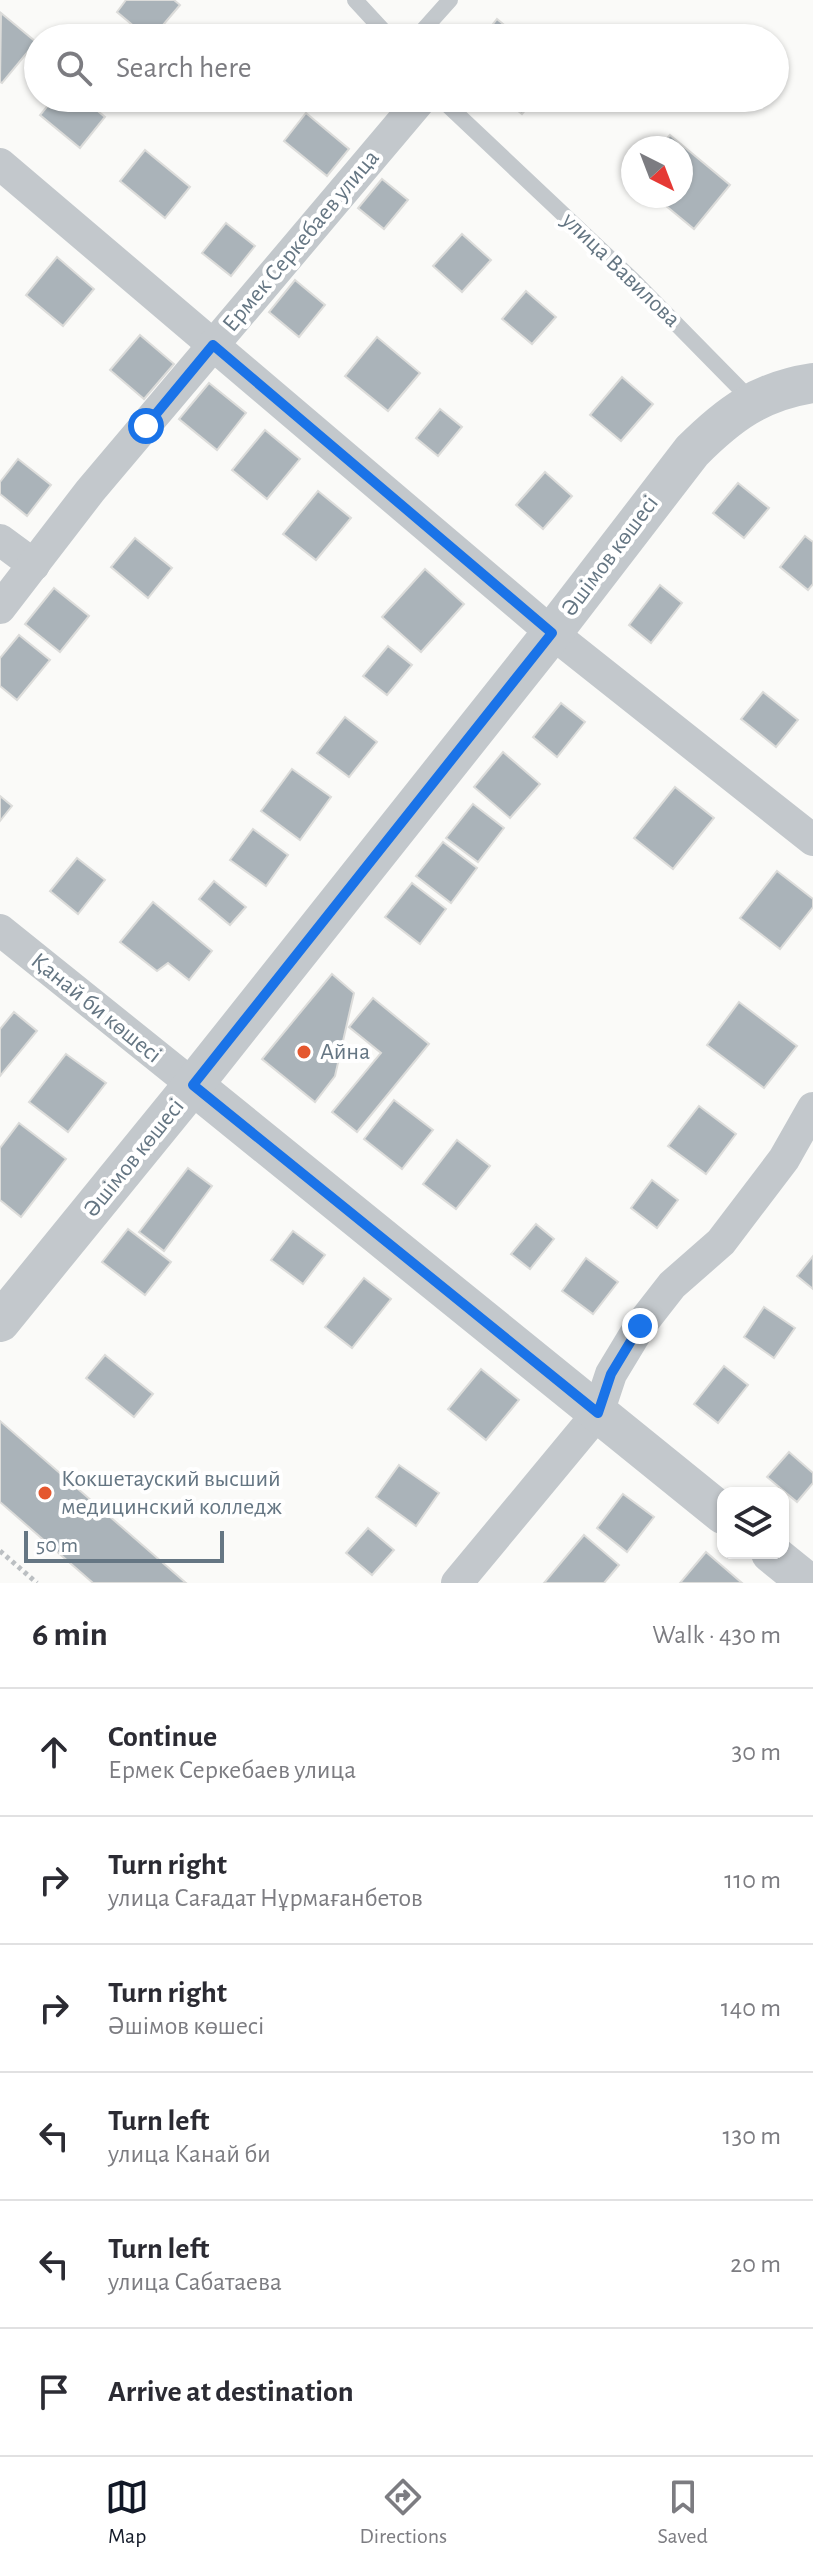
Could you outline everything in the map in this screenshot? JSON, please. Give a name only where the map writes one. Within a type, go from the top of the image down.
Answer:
[{"type":"street","name":"Ермек Серкебаев улица","points":[[0,608],[90,491],[410,112]]},
{"type":"street","points":[[0,164],[552,633],[813,840]]},
{"type":"street","points":[[752,401],[781,389],[813,383]]},
{"type":"street","name":"Әшімов көшесі","points":[[0,1322],[193,1085],[552,633],[692,451],[718,425],[752,401]]},
{"type":"street","points":[[0,540],[34,565]]},
{"type":"street","name":"Қанай би көшесі","points":[[0,930],[193,1085]]},
{"type":"street","points":[[193,1085],[717,1509]]},
{"type":"street","points":[[457,1583],[598,1413],[611,1374],[640,1326],[672,1285],[721,1242],[784,1159],[813,1108]]},
{"type":"street","points":[[778,1559],[808,1583]]},
{"type":"lane","points":[[355,0],[377,24]]},
{"type":"lane","points":[[429,24],[450,0]]},
{"type":"lane","name":"улица Вавилова","points":[[455,112],[634,281],[752,401]]},
{"type":"path","points":[[0,1551],[37,1583]]},
{"type":"building","points":[[126,0],[174,0],[180,5],[164,24],[131,24],[117,12]]},
{"type":"building","points":[[1,13],[24,32],[24,56],[0,82]]},
{"type":"building","points":[[42,112],[99,112],[105,117],[80,148],[40,115]]},
{"type":"building","points":[[306,113],[349,149],[327,176],[284,141]]},
{"type":"building","points":[[145,150],[190,187],[165,218],[120,181]]},
{"type":"building","points":[[693,154],[730,185],[694,229],[669,208],[693,208]]},
{"type":"building","points":[[382,179],[408,200],[384,229],[358,208]]},
{"type":"building","points":[[226,223],[255,246],[231,276],[202,253]]},
{"type":"building","points":[[462,234],[491,260],[462,292],[433,266]]},
{"type":"building","points":[[57,257],[94,289],[63,326],[26,295]]},
{"type":"building","points":[[295,280],[325,305],[299,337],[269,312]]},
{"type":"building","points":[[526,291],[556,317],[532,344],[502,319]]},
{"type":"building","points":[[140,335],[174,364],[144,399],[110,370]]},
{"type":"building","points":[[377,337],[420,373],[388,411],[345,376]]},
{"type":"building","points":[[622,377],[653,404],[621,441],[590,415]]},
{"type":"building","points":[[209,383],[246,413],[217,450],[179,419]]},
{"type":"building","points":[[440,409],[462,427],[438,456],[416,438]]},
{"type":"building","points":[[265,430],[300,459],[267,499],[232,470]]},
{"type":"building","points":[[18,459],[51,485],[27,516],[0,494],[0,482]]},
{"type":"building","points":[[545,472],[572,496],[543,529],[516,505]]},
{"type":"building","points":[[738,483],[769,508],[744,538],[713,513]]},
{"type":"building","points":[[318,491],[351,518],[316,560],[283,534]]},
{"type":"building","points":[[805,536],[813,542],[813,584],[808,590],[780,567]]},
{"type":"building","points":[[135,538],[172,568],[148,598],[111,567]]},
{"type":"building","points":[[425,569],[464,604],[421,652],[382,617]]},
{"type":"building","points":[[660,585],[682,603],[651,643],[629,625]]},
{"type":"building","points":[[54,588],[89,616],[60,652],[25,624]]},
{"type":"building","points":[[19,635],[50,660],[17,700],[0,686],[0,658]]},
{"type":"building","points":[[388,646],[412,665],[387,695],[363,676]]},
{"type":"building","points":[[763,692],[798,720],[776,747],[741,719]]},
{"type":"building","points":[[561,703],[585,722],[557,757],[533,737]]},
{"type":"building","points":[[345,717],[377,742],[349,777],[317,753]]},
{"type":"building","points":[[503,752],[540,784],[510,818],[474,787]]},
{"type":"building","points":[[292,769],[331,797],[300,840],[261,811]]},
{"type":"building","points":[[675,787],[714,818],[673,869],[634,838]]},
{"type":"building","points":[[0,796],[12,806],[0,821]]},
{"type":"building","points":[[473,804],[504,828],[478,862],[446,838]]},
{"type":"building","points":[[253,829],[288,855],[266,886],[230,860]]},
{"type":"building","points":[[443,842],[477,868],[451,903],[416,876]]},
{"type":"building","points":[[77,858],[105,880],[78,914],[50,891]]},
{"type":"building","points":[[777,871],[813,899],[813,907],[780,949],[740,918]]},
{"type":"building","points":[[214,881],[246,907],[230,925],[199,899]]},
{"type":"building","points":[[412,883],[446,909],[420,944],[385,917]]},
{"type":"building","points":[[153,902],[212,951],[189,980],[168,963],[157,971],[120,942]]},
{"type":"building","points":[[332,974],[354,993],[335,1076],[315,1102],[262,1059]]},
{"type":"building","points":[[373,998],[429,1044],[357,1132],[332,1112],[381,1053],[349,1027]]},
{"type":"building","points":[[739,1002],[797,1046],[764,1088],[707,1045]]},
{"type":"building","points":[[14,1012],[37,1031],[0,1076],[0,1029]]},
{"type":"building","points":[[66,1054],[106,1083],[68,1132],[29,1102]]},
{"type":"building","points":[[394,1100],[433,1130],[402,1169],[364,1139]]},
{"type":"building","points":[[699,1106],[736,1134],[706,1174],[668,1146]]},
{"type":"building","points":[[19,1123],[66,1159],[21,1217],[0,1200],[0,1148]]},
{"type":"building","points":[[457,1140],[490,1166],[456,1209],[423,1184]]},
{"type":"building","points":[[188,1168],[212,1186],[164,1251],[139,1232]]},
{"type":"building","points":[[652,1180],[678,1200],[657,1228],[631,1208]]},
{"type":"building","points":[[536,1224],[554,1239],[530,1269],[511,1254]]},
{"type":"building","points":[[128,1229],[171,1262],[145,1295],[102,1262]]},
{"type":"building","points":[[293,1231],[325,1255],[303,1284],[271,1260]]},
{"type":"building","points":[[813,1256],[813,1289],[797,1276]]},
{"type":"building","points":[[586,1258],[618,1282],[593,1314],[562,1291]]},
{"type":"building","points":[[364,1278],[391,1299],[352,1348],[325,1327]]},
{"type":"building","points":[[764,1307],[795,1328],[774,1358],[744,1337]]},
{"type":"building","points":[[105,1355],[153,1394],[134,1417],[86,1378]]},
{"type":"building","points":[[724,1366],[748,1385],[718,1423],[694,1404]]},
{"type":"building","points":[[481,1369],[519,1400],[486,1440],[448,1409]]},
{"type":"building","points":[[0,1421],[186,1583],[93,1583],[0,1502]]},
{"type":"building","points":[[789,1452],[813,1473],[813,1483],[797,1502],[789,1495],[789,1487],[779,1487],[767,1477]]},
{"type":"building","points":[[399,1465],[439,1493],[416,1526],[376,1497]]},
{"type":"building","points":[[623,1494],[654,1517],[627,1552],[597,1528]]},
{"type":"building","points":[[368,1528],[394,1550],[372,1575],[346,1553]]},
{"type":"building","points":[[584,1535],[619,1565],[604,1583],[544,1583]]},
{"type":"building","points":[[706,1552],[742,1583],[680,1583]]},
{"type":"place","name":"Айна","points":[[304,1052]]},
{"type":"place","name":"Кокшетауский высший медицинский колледж","points":[[45,1493]]},
{"type":"route","points":[[146,426],[213,345],[552,633],[193,1085],[598,1413],[611,1374],[640,1326]]}]
